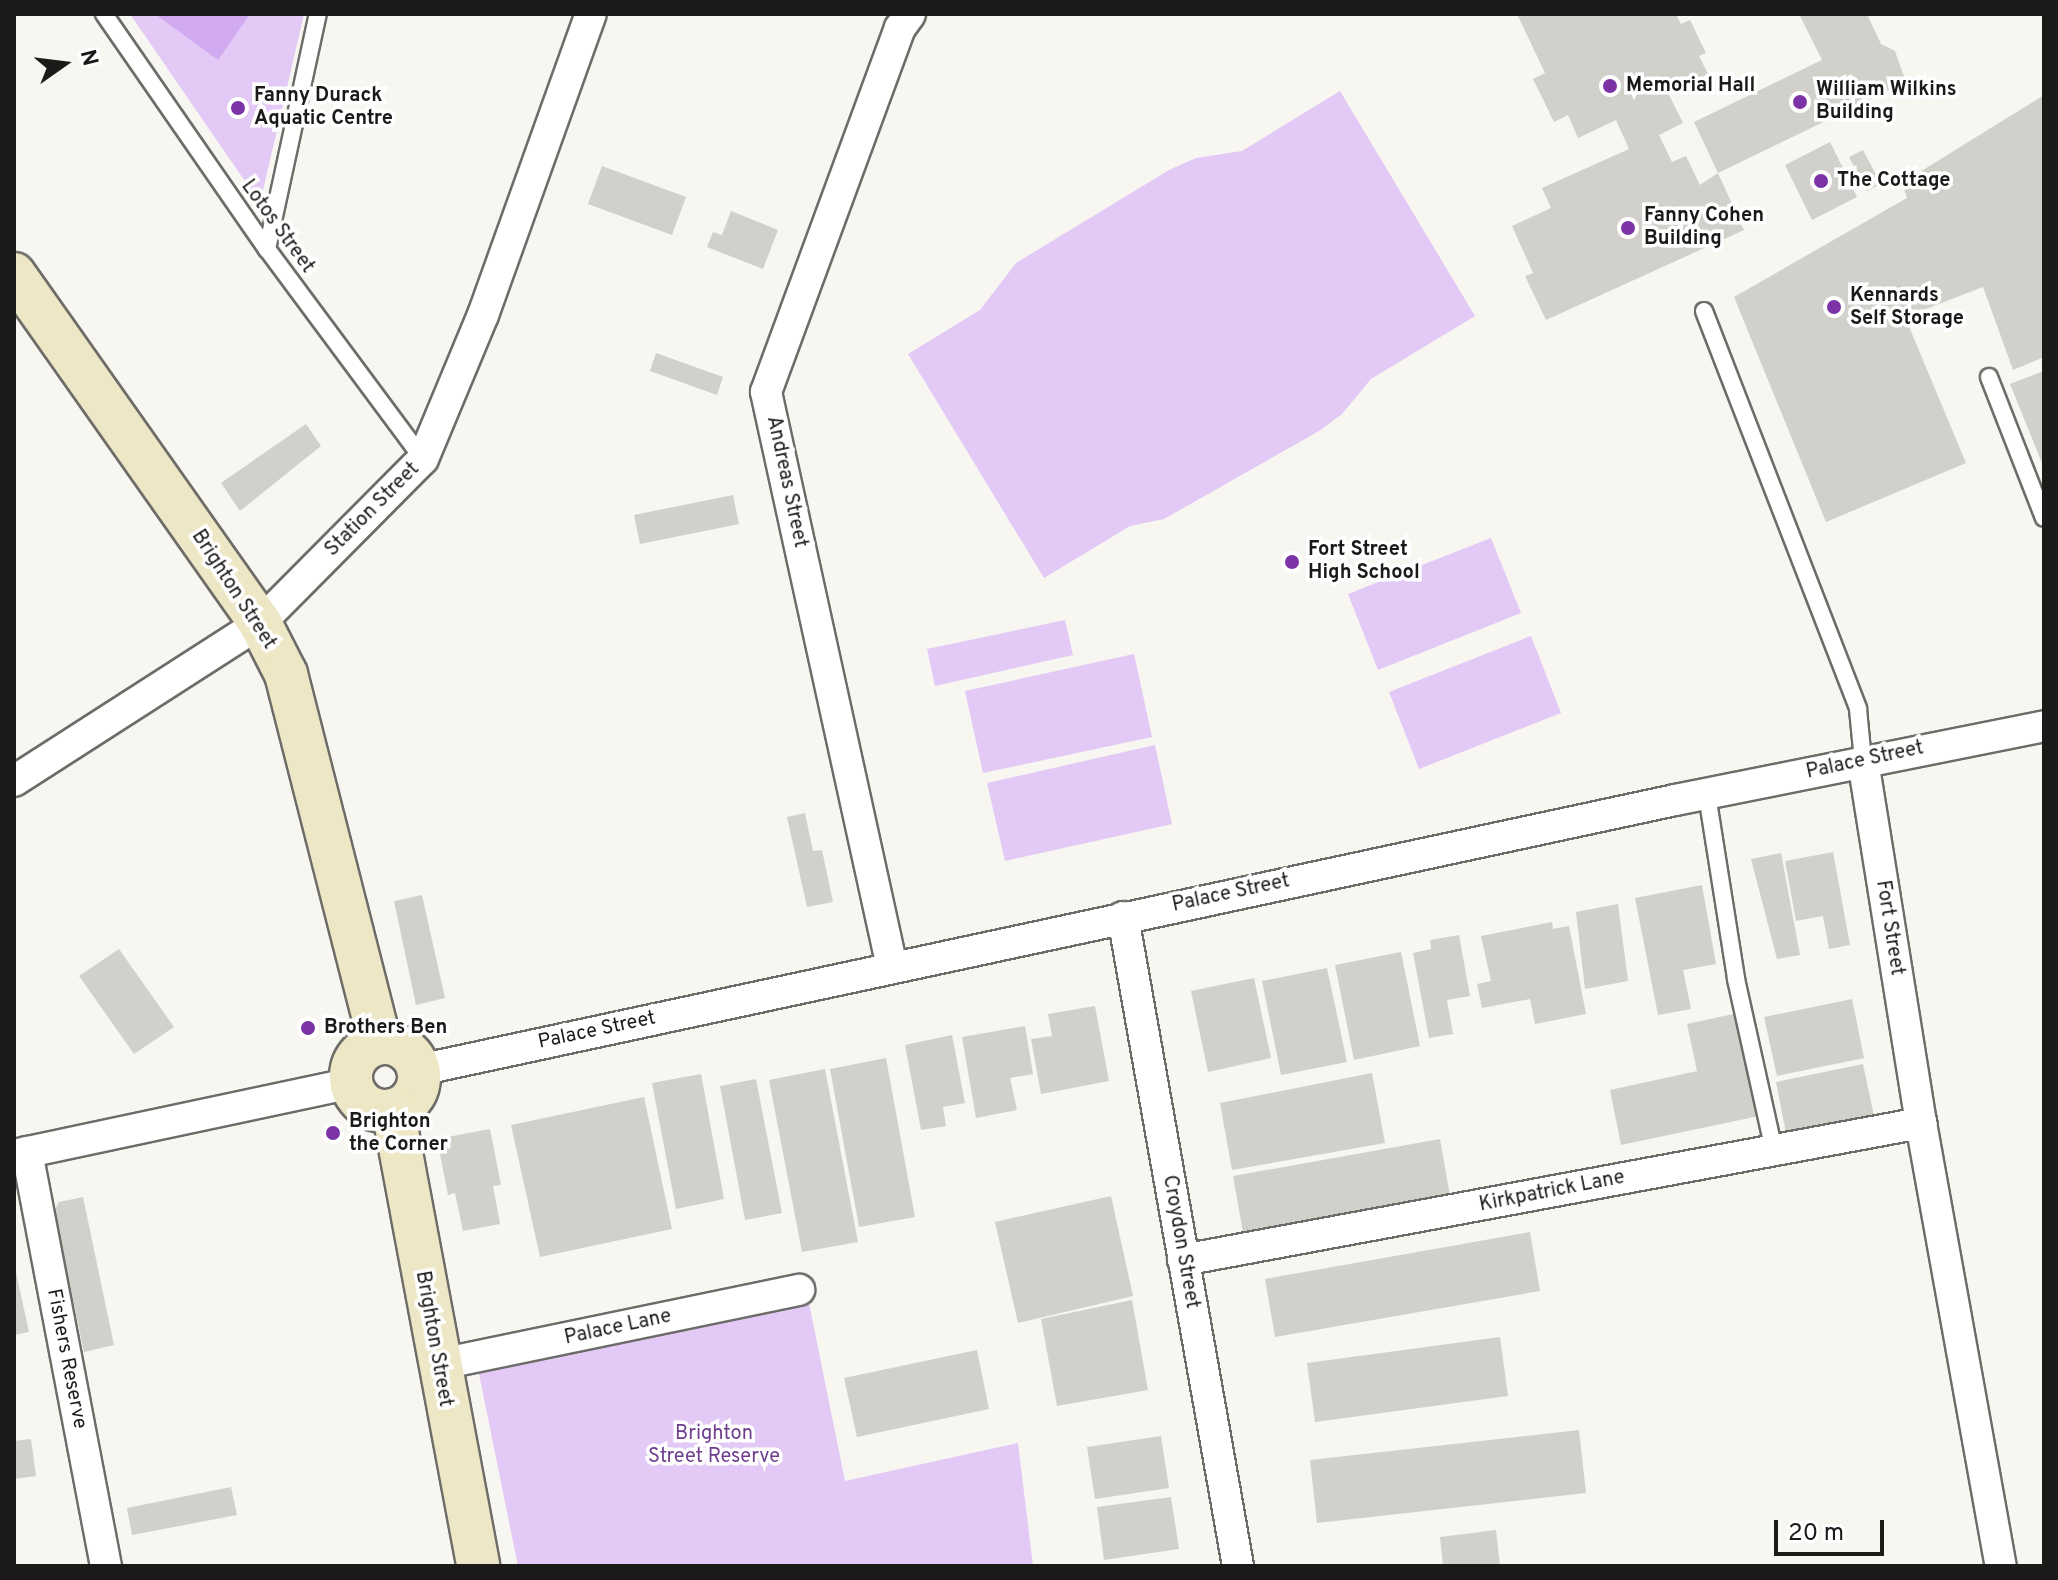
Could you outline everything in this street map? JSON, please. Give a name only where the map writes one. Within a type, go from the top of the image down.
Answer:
[{"type":"street","name":"Station Street","points":[[14,781],[260,623],[423,459],[483,315],[591,14]]},
{"type":"street","name":"Andreas Street","points":[[892,967],[766,392],[900,28],[910,14]]},
{"type":"street","name":"Brighton Street","points":[[18,290],[260,623],[286,674],[380,1043]]},
{"type":"street","name":"Palace Street","points":[[419,1070],[1123,917],[1863,761],[2044,726]]},
{"type":"street","name":"Fort Street","points":[[1863,761],[1921,1123],[2001,1566]]},
{"type":"street","name":"Croydon Street","points":[[1123,917],[1238,1566]]},
{"type":"street","points":[[380,1043],[409,1052],[419,1070],[417,1091],[393,1110],[363,1102],[352,1083],[361,1053],[380,1043]]},
{"type":"street","points":[[20,1154],[352,1083]]},
{"type":"street","name":"Brighton Street","points":[[393,1110],[436,1365],[478,1566]]},
{"type":"street","name":"Kirkpatrick Lane","points":[[1183,1260],[1921,1123]]},
{"type":"street","name":"Fishers Reserve","points":[[20,1154],[106,1566]]},
{"type":"street","name":"Palace Lane","points":[[436,1365],[799,1290]]},
{"type":"lane","name":"Lotos Street","points":[[104,14],[267,249],[423,459]]},
{"type":"lane","points":[[267,249],[318,14]]},
{"type":"lane","name":"Fort Street","points":[[1704,311],[1858,709],[1863,761]]},
{"type":"lane","points":[[1989,377],[2044,518]]},
{"type":"lane","points":[[1707,795],[1736,979],[1774,1150]]},
{"type":"green space","name":"Fanny Durack Aquatic Centre","points":[[130,14],[304,14],[260,203]]},
{"type":"green space","points":[[1340,91],[1475,316],[1371,379],[1342,414],[1319,431],[1164,519],[1130,526],[1044,578],[908,354],[980,310],[1016,263],[1169,170],[1196,158],[1242,151]]},
{"type":"green space","points":[[1491,538],[1521,613],[1378,670],[1348,594]]},
{"type":"green space","points":[[1065,620],[1073,655],[935,686],[927,649]]},
{"type":"green space","points":[[1531,636],[1561,713],[1419,769],[1389,692]]},
{"type":"green space","points":[[1134,654],[1152,737],[983,773],[965,691]]},
{"type":"green space","points":[[1155,745],[1172,824],[1005,861],[987,783]]},
{"type":"green space","name":"Brighton Street Reserve","points":[[809,1303],[845,1481],[1018,1443],[1033,1566],[518,1566],[478,1369]]},
{"type":"shaded area","points":[[155,14],[250,14],[218,60]]},
{"type":"building","points":[[1517,14],[1676,14],[1681,24],[1690,20],[1706,53],[1699,56],[1708,74],[1668,93],[1683,123],[1659,135],[1672,162],[1686,156],[1700,185],[1718,173],[1744,230],[1546,320],[1525,276],[1533,273],[1512,226],[1551,208],[1542,188],[1629,149],[1616,120],[1578,138],[1568,115],[1554,122],[1533,79],[1545,73]]},
{"type":"building","name":"William Wilkins Building","points":[[1799,14],[1867,14],[1881,44],[1895,51],[1906,82],[1718,173],[1694,122],[1822,60]]},
{"type":"building","name":"Kennards Self Storage","points":[[2044,95],[2044,357],[2013,370],[1983,287],[1905,317],[1966,463],[1826,522],[1734,297],[1907,198],[1902,183]]},
{"type":"building","name":"The Cottage","points":[[1830,142],[1857,197],[1812,220],[1785,165]]},
{"type":"building","points":[[1863,150],[1881,184],[1867,191],[1849,157]]},
{"type":"building","points":[[602,166],[686,197],[672,235],[588,204]]},
{"type":"building","points":[[731,211],[778,230],[763,269],[707,247],[713,232],[722,235]]},
{"type":"building","points":[[656,353],[723,377],[717,395],[650,371]]},
{"type":"building","points":[[2044,371],[2044,468],[2010,384]]},
{"type":"building","points":[[306,424],[321,446],[240,511],[221,483]]},
{"type":"building","points":[[733,495],[739,524],[640,544],[634,515]]},
{"type":"building","points":[[805,813],[813,851],[822,850],[833,902],[807,907],[787,817]]},
{"type":"building","points":[[1833,852],[1850,945],[1829,949],[1823,916],[1796,921],[1785,861]]},
{"type":"building","points":[[1781,853],[1800,955],[1777,959],[1751,859]]},
{"type":"building","points":[[1702,885],[1716,964],[1683,970],[1691,1009],[1658,1015],[1635,898]]},
{"type":"building","points":[[422,895],[445,998],[416,1005],[394,901]]},
{"type":"building","points":[[1618,904],[1628,981],[1585,989],[1576,912]]},
{"type":"building","points":[[1552,922],[1553,929],[1569,926],[1586,1014],[1535,1024],[1530,999],[1482,1008],[1477,984],[1491,981],[1481,936]]},
{"type":"building","points":[[1459,935],[1470,996],[1447,1000],[1453,1034],[1429,1038],[1413,953],[1431,949],[1430,940]]},
{"type":"building","points":[[119,949],[174,1027],[134,1054],[79,976]]},
{"type":"building","points":[[1401,952],[1420,1046],[1354,1060],[1335,965]]},
{"type":"building","points":[[1327,968],[1347,1062],[1281,1075],[1262,981]]},
{"type":"building","points":[[1254,978],[1271,1058],[1208,1072],[1191,991]]},
{"type":"building","points":[[1852,999],[1864,1058],[1777,1076],[1764,1017]]},
{"type":"building","points":[[1095,1006],[1109,1081],[1041,1094],[1031,1039],[1052,1036],[1048,1014]]},
{"type":"building","points":[[1738,1013],[1759,1116],[1621,1145],[1610,1090],[1697,1071],[1687,1024]]},
{"type":"building","points":[[1025,1026],[1033,1074],[1010,1078],[1017,1110],[976,1118],[962,1037]]},
{"type":"building","points":[[952,1035],[965,1103],[943,1107],[946,1126],[921,1130],[905,1045]]},
{"type":"building","points":[[886,1058],[915,1217],[859,1227],[830,1069]]},
{"type":"building","points":[[1863,1064],[1875,1121],[1787,1138],[1776,1082]]},
{"type":"building","points":[[825,1069],[858,1242],[802,1252],[769,1080]]},
{"type":"building","points":[[1372,1073],[1385,1143],[1232,1170],[1220,1103]]},
{"type":"building","points":[[701,1074],[724,1199],[676,1209],[652,1083]]},
{"type":"building","points":[[756,1079],[782,1213],[745,1220],[720,1086]]},
{"type":"building","points":[[644,1097],[672,1229],[540,1257],[511,1125]]},
{"type":"building","points":[[490,1129],[501,1185],[493,1186],[500,1224],[463,1231],[455,1193],[448,1195],[437,1139]]},
{"type":"building","points":[[1440,1139],[1452,1207],[1245,1244],[1233,1176]]},
{"type":"building","points":[[1111,1196],[1133,1296],[1018,1323],[995,1222]]},
{"type":"building","points":[[83,1197],[114,1345],[84,1352],[54,1211],[59,1202]]},
{"type":"building","points":[[1530,1232],[1540,1291],[1275,1337],[1265,1279]]},
{"type":"building","points":[[14,1263],[29,1332],[14,1335]]},
{"type":"building","points":[[1132,1300],[1148,1390],[1057,1406],[1041,1319]]},
{"type":"building","points":[[1500,1337],[1508,1396],[1315,1422],[1307,1363]]},
{"type":"building","points":[[977,1350],[989,1409],[857,1437],[844,1378]]},
{"type":"building","points":[[1579,1430],[1586,1493],[1317,1523],[1310,1460]]},
{"type":"building","points":[[1161,1436],[1169,1488],[1095,1499],[1087,1447]]},
{"type":"building","points":[[31,1439],[36,1476],[14,1479],[14,1441]]},
{"type":"building","points":[[231,1487],[237,1515],[132,1535],[127,1508]]},
{"type":"building","points":[[1171,1497],[1179,1549],[1104,1560],[1097,1507]]},
{"type":"building","points":[[1496,1530],[1500,1566],[1443,1566],[1440,1537]]},
{"type":"place","name":"Memorial Hall","points":[[1610,86]]},
{"type":"place","name":"William Wilkins Building","points":[[1800,102]]},
{"type":"place","name":"Fanny Durack Aquatic Centre","points":[[238,108]]},
{"type":"place","name":"The Cottage","points":[[1821,181]]},
{"type":"place","name":"Fanny Cohen Building","points":[[1628,228]]},
{"type":"place","name":"Kennards Self Storage","points":[[1834,307]]},
{"type":"place","name":"Fort Street High School","points":[[1292,562]]},
{"type":"place","name":"Brothers Ben","points":[[308,1028]]},
{"type":"place","name":"Brighton the Corner","points":[[333,1133]]}]
